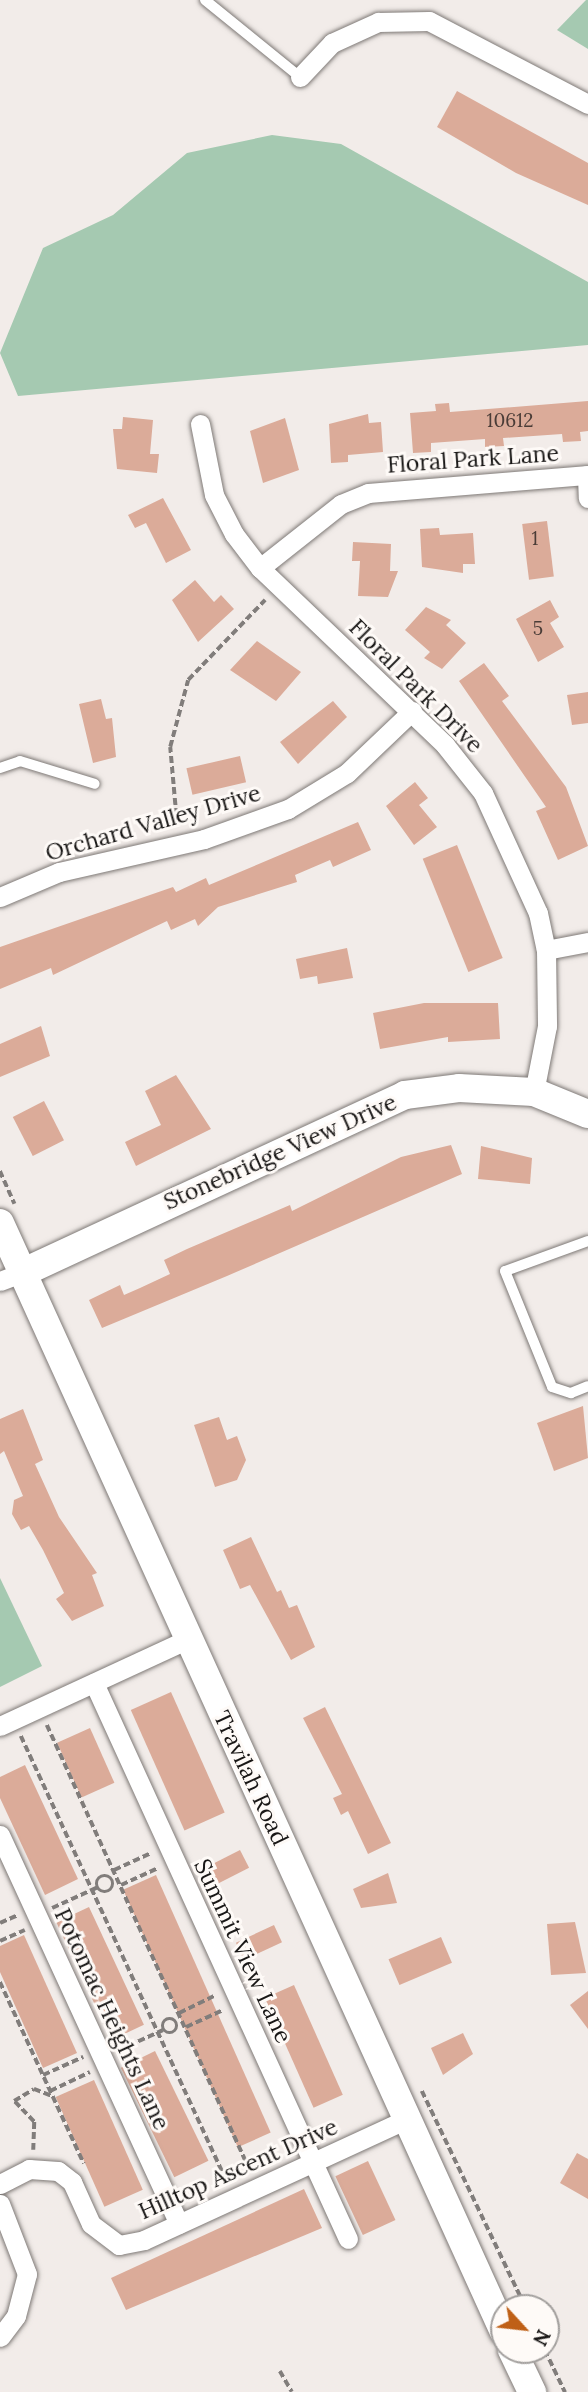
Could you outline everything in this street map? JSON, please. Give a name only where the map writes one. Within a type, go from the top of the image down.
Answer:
[{"type":"main road","name":"Stonebridge View Drive","points":[[12,1277],[405,1095],[458,1088],[534,1092],[588,1114]]},
{"type":"main road","name":"Travilah Road","points":[[0,1223],[12,1277],[187,1639],[409,2118],[490,2300]]},
{"type":"main road","points":[[519,2364],[532,2392]]},
{"type":"street","points":[[300,77],[332,43],[378,22],[429,21],[588,104]]},
{"type":"street","name":"Floral Park Drive","points":[[200,424],[214,495],[260,568],[412,711],[483,793],[538,913],[546,950],[547,1026],[534,1092]]},
{"type":"street","points":[[587,475],[588,498]]},
{"type":"street","name":"Floral Park Lane","points":[[260,568],[341,504],[368,493],[587,475]]},
{"type":"street","name":"Orchard Valley Drive","points":[[0,897],[59,872],[245,827],[320,794],[412,711]]},
{"type":"street","points":[[546,950],[588,942]]},
{"type":"street","points":[[0,1726],[187,1639]]},
{"type":"street","name":"Summit View Lane","points":[[94,1683],[348,2239]]},
{"type":"street","name":"Potomac Heights Lane","points":[[0,1835],[179,2224]]},
{"type":"street","name":"Hilltop Ascent Drive","points":[[0,2184],[29,2169],[58,2171],[72,2182],[91,2224],[119,2245],[179,2224],[409,2118]]},
{"type":"street","points":[[0,2204],[27,2274],[16,2316],[0,2337]]},
{"type":"lane","points":[[205,0],[300,77]]},
{"type":"lane","points":[[0,768],[20,761],[95,784]]},
{"type":"lane","points":[[588,1241],[505,1271],[552,1387],[570,1393],[588,1386]]},
{"type":"path","points":[[179,844],[170,747],[185,688],[203,659],[280,586]]},
{"type":"path","points":[[46,1723],[113,1870],[114,1879],[108,1891],[98,1886]]},
{"type":"path","points":[[21,1735],[227,2182]]},
{"type":"path","points":[[113,1870],[159,1849]]},
{"type":"path","points":[[120,1885],[166,1864]]},
{"type":"path","points":[[98,1886],[100,1877],[114,1879],[120,1885],[178,2013],[179,2022],[173,2033],[163,2030],[110,2054]]},
{"type":"path","points":[[46,1911],[98,1886]]},
{"type":"path","points":[[0,1923],[26,1912]]},
{"type":"path","points":[[0,1941],[33,1926]]},
{"type":"path","points":[[0,1982],[84,2164]]},
{"type":"path","points":[[178,2013],[225,1991]]},
{"type":"path","points":[[185,2027],[232,2006]]},
{"type":"path","points":[[163,2030],[166,2020],[179,2022],[185,2027],[251,2171]]},
{"type":"path","points":[[43,2075],[91,2053]]},
{"type":"path","points":[[50,2091],[99,2069]]},
{"type":"path","points":[[33,2150],[34,2122],[14,2101],[34,2089],[52,2096]]},
{"type":"path","points":[[552,2364],[565,2392]]},
{"type":"path","points":[[280,2371],[292,2392]]},
{"type":"green space","points":[[588,0],[588,49],[557,30]]},
{"type":"green space","points":[[272,135],[341,144],[588,282],[588,345],[18,396],[0,353],[43,248],[113,215],[187,153]]},
{"type":"green space","points":[[0,1578],[42,1666],[0,1687]]},
{"type":"building","points":[[457,91],[588,163],[588,205],[516,173],[437,127]]},
{"type":"building","points":[[588,401],[588,431],[580,432],[581,441],[563,442],[562,434],[503,438],[504,446],[485,447],[485,439],[431,443],[431,452],[413,453],[410,413],[436,411],[435,404],[449,403],[450,412]]},
{"type":"building","points":[[368,414],[369,423],[381,422],[383,452],[348,455],[348,462],[331,463],[329,424]]},
{"type":"building","points":[[123,417],[153,420],[150,454],[159,454],[157,473],[117,469],[113,429],[122,429]]},
{"type":"building","points":[[285,418],[299,470],[263,483],[250,431]]},
{"type":"building","points":[[163,498],[191,550],[166,563],[146,523],[135,528],[128,515]]},
{"type":"building","points":[[547,521],[554,577],[529,580],[522,524]]},
{"type":"building","points":[[439,528],[440,535],[473,533],[475,564],[463,564],[463,573],[422,567],[420,529]]},
{"type":"building","points":[[353,542],[391,544],[390,571],[398,571],[388,597],[358,596],[360,561],[352,561]]},
{"type":"building","points":[[195,580],[214,602],[221,595],[234,609],[198,642],[172,600]]},
{"type":"building","points":[[550,600],[559,617],[550,623],[564,647],[538,662],[516,619]]},
{"type":"building","points":[[426,607],[451,620],[446,625],[466,643],[442,669],[424,658],[430,652],[405,630]]},
{"type":"building","points":[[257,641],[301,672],[276,701],[230,670]]},
{"type":"building","points":[[484,663],[509,696],[502,701],[566,787],[588,846],[558,860],[536,811],[546,807],[459,681]]},
{"type":"building","points":[[588,692],[588,723],[572,725],[567,695]]},
{"type":"building","points":[[101,699],[106,719],[112,718],[116,757],[93,763],[79,704]]},
{"type":"building","points":[[333,701],[347,717],[298,764],[280,742]]},
{"type":"building","points":[[240,756],[246,782],[192,795],[186,768]]},
{"type":"building","points":[[415,782],[428,798],[419,805],[437,827],[414,845],[386,806]]},
{"type":"building","points":[[358,822],[371,850],[333,867],[330,860],[295,875],[297,882],[218,907],[198,926],[195,919],[171,930],[167,921],[53,975],[51,968],[0,989],[0,947],[173,887],[176,892],[206,878],[209,885]]},
{"type":"building","points":[[457,845],[503,958],[468,972],[423,859]]},
{"type":"building","points":[[347,948],[353,978],[318,984],[317,976],[300,979],[296,959]]},
{"type":"building","points":[[424,1003],[498,1003],[500,1039],[448,1042],[448,1037],[380,1049],[373,1013]]},
{"type":"building","points":[[41,1026],[50,1056],[0,1077],[0,1044]]},
{"type":"building","points":[[176,1075],[211,1129],[136,1166],[125,1142],[161,1125],[145,1091]]},
{"type":"building","points":[[44,1101],[64,1140],[33,1156],[13,1117]]},
{"type":"building","points":[[451,1145],[462,1174],[102,1328],[89,1300],[120,1285],[124,1295],[170,1274],[164,1260],[290,1205],[292,1211],[401,1157]]},
{"type":"building","points":[[481,1146],[532,1158],[530,1184],[478,1179]]},
{"type":"building","points":[[583,1406],[588,1458],[554,1471],[537,1423]]},
{"type":"building","points":[[23,1409],[43,1460],[35,1464],[59,1517],[97,1573],[92,1575],[104,1606],[72,1621],[56,1599],[64,1593],[43,1550],[29,1526],[21,1530],[12,1514],[14,1500],[23,1496],[4,1451],[0,1454],[0,1419]]},
{"type":"building","points":[[219,1417],[227,1440],[237,1436],[246,1460],[237,1480],[215,1487],[194,1425]]},
{"type":"building","points":[[251,1537],[277,1592],[281,1590],[289,1608],[297,1605],[315,1647],[291,1660],[250,1585],[240,1589],[223,1550]]},
{"type":"building","points":[[171,1692],[225,1813],[184,1830],[131,1710]]},
{"type":"building","points":[[325,1707],[391,1843],[368,1854],[348,1811],[341,1815],[333,1798],[342,1794],[303,1718]]},
{"type":"building","points":[[90,1728],[114,1783],[82,1797],[57,1743]]},
{"type":"building","points":[[25,1765],[78,1879],[45,1895],[0,1798],[0,1777]]},
{"type":"building","points":[[240,1850],[249,1868],[211,1887],[202,1870]]},
{"type":"building","points":[[388,1873],[397,1903],[361,1908],[353,1889]]},
{"type":"building","points":[[156,1875],[271,2133],[238,2147],[123,1890]]},
{"type":"building","points":[[89,1907],[144,2025],[111,2040],[56,1922]]},
{"type":"building","points":[[575,1922],[586,1973],[551,1975],[547,1924]]},
{"type":"building","points":[[274,1925],[282,1942],[244,1960],[236,1943]]},
{"type":"building","points":[[24,1935],[77,2053],[43,2068],[0,1972],[0,1946]]},
{"type":"building","points":[[441,1937],[452,1963],[399,1985],[389,1959]]},
{"type":"building","points":[[294,1985],[343,2095],[314,2108],[265,1998]]},
{"type":"building","points":[[588,1991],[588,2029],[570,2005]]},
{"type":"building","points":[[463,2033],[473,2054],[443,2075],[431,2048]]},
{"type":"building","points":[[155,2051],[208,2161],[174,2177],[121,2068]]},
{"type":"building","points":[[94,2080],[143,2190],[104,2207],[56,2097]]},
{"type":"building","points":[[577,2153],[588,2159],[588,2199],[560,2183]]},
{"type":"building","points":[[368,2161],[395,2220],[363,2235],[335,2176]]},
{"type":"building","points":[[304,2189],[322,2228],[126,2310],[111,2278]]}]
